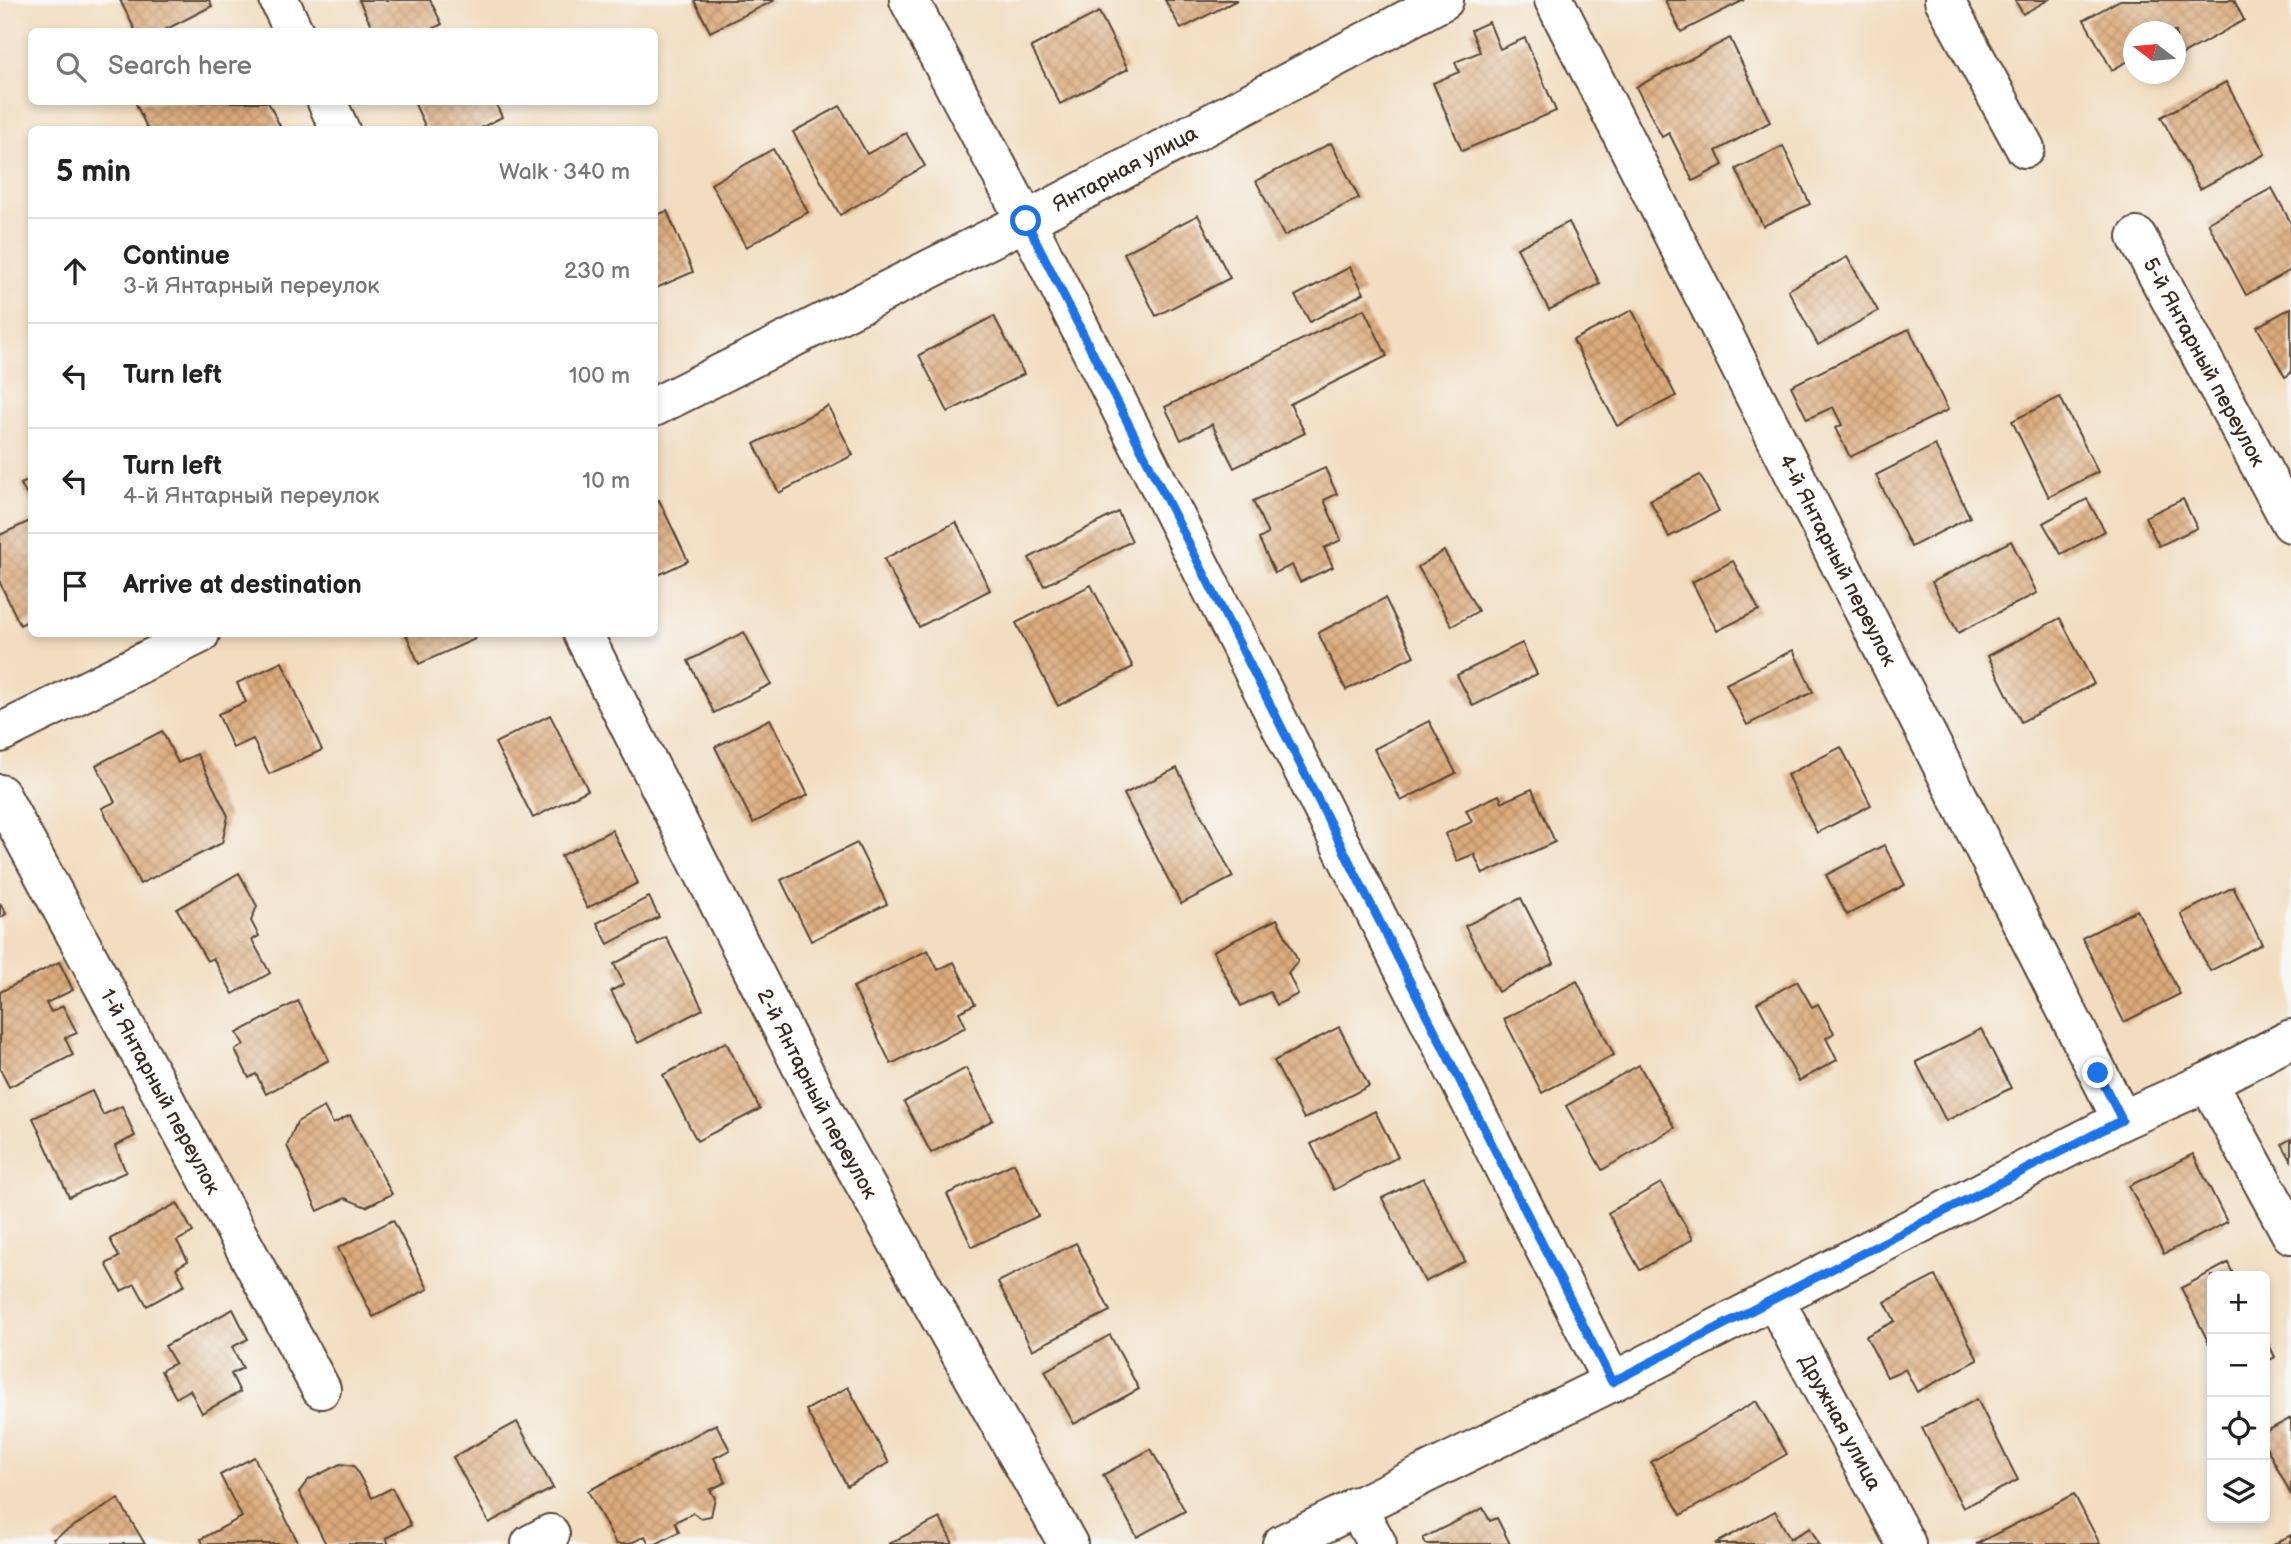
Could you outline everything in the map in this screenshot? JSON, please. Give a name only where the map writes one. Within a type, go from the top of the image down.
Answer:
[{"type":"street","points":[[279,0],[292,28]]},
{"type":"street","points":[[909,0],[1026,221],[1612,1382]]},
{"type":"street","name":"Янтарная улица","points":[[658,405],[1026,221],[1444,0]]},
{"type":"street","name":"4-й Янтарный переулок","points":[[1554,0],[2122,1120]]},
{"type":"street","points":[[1944,0],[2025,148]]},
{"type":"street","points":[[328,105],[338,126]]},
{"type":"street","name":"5-й Янтарный переулок","points":[[2137,237],[2291,523]]},
{"type":"street","points":[[0,733],[194,637]]},
{"type":"street","name":"2-й Янтарный переулок","points":[[585,637],[828,1119],[1068,1544]]},
{"type":"street","name":"1-й Янтарный переулок","points":[[0,794],[321,1389]]},
{"type":"street","points":[[1282,1544],[1612,1382],[2122,1120],[2208,1082],[2291,1039]]},
{"type":"street","points":[[2208,1082],[2291,1234]]},
{"type":"street","name":"Дружная улица","points":[[1774,1299],[1906,1544]]},
{"type":"street","points":[[1356,1506],[1377,1544]]},
{"type":"building","points":[[120,0],[209,0],[212,6],[169,28],[134,28]]},
{"type":"building","points":[[359,0],[430,0],[442,24],[434,28],[372,28]]},
{"type":"building","points":[[694,0],[775,0],[710,32]]},
{"type":"building","points":[[1165,0],[1237,0],[1181,29]]},
{"type":"building","points":[[1665,0],[1744,0],[1681,32]]},
{"type":"building","points":[[2015,0],[2048,0],[2023,14]]},
{"type":"building","points":[[2120,0],[2234,0],[2244,20],[2186,52],[2186,21],[2123,21],[2123,64],[2112,70],[2084,20]]},
{"type":"building","points":[[1099,12],[1128,69],[1060,104],[1031,47]]},
{"type":"building","points":[[1489,22],[1500,49],[1525,38],[1556,111],[1462,151],[1433,83],[1459,72],[1455,62],[1480,52],[1471,30]]},
{"type":"building","points":[[1730,38],[1770,122],[1716,151],[1723,165],[1693,181],[1669,133],[1662,137],[1636,87]]},
{"type":"building","points":[[2226,82],[2265,154],[2200,189],[2161,117]]},
{"type":"building","points":[[136,105],[270,105],[280,126],[146,126]]},
{"type":"building","points":[[415,105],[496,105],[502,117],[485,126],[425,126]]},
{"type":"building","points":[[840,106],[867,154],[906,133],[925,166],[840,215],[793,132]]},
{"type":"building","points":[[1331,143],[1359,198],[1284,236],[1256,181]]},
{"type":"building","points":[[1783,146],[1810,204],[1763,226],[1736,169]]},
{"type":"building","points":[[773,149],[808,212],[746,247],[711,184]]},
{"type":"building","points":[[2272,188],[2291,223],[2291,270],[2246,295],[2208,223]]},
{"type":"building","points":[[667,211],[693,272],[658,287],[658,214]]},
{"type":"building","points":[[1198,215],[1230,278],[1156,316],[1124,253]]},
{"type":"building","points":[[1569,222],[1600,284],[1549,310],[1517,248]]},
{"type":"building","points":[[1847,257],[1878,311],[1818,345],[1788,290]]},
{"type":"building","points":[[1350,267],[1364,293],[1310,322],[1295,296]]},
{"type":"building","points":[[2291,308],[2291,373],[2285,377],[2257,327]]},
{"type":"building","points":[[1364,309],[1387,356],[1290,404],[1305,433],[1234,468],[1212,424],[1181,440],[1165,407]]},
{"type":"building","points":[[1632,310],[1676,396],[1617,426],[1573,340]]},
{"type":"building","points":[[994,316],[1024,374],[948,412],[919,355]]},
{"type":"building","points":[[1909,329],[1948,410],[1850,457],[1835,428],[1842,425],[1833,407],[1807,419],[1791,386]]},
{"type":"building","points":[[2060,397],[2098,472],[2049,497],[2012,421]]},
{"type":"building","points":[[828,406],[853,455],[779,493],[754,444]]},
{"type":"building","points":[[1935,445],[1970,517],[1911,547],[1876,475]]},
{"type":"building","points":[[1325,468],[1337,494],[1324,500],[1341,540],[1324,548],[1333,567],[1300,582],[1292,565],[1275,573],[1259,539],[1268,534],[1253,501]]},
{"type":"building","points":[[1700,475],[1719,511],[1669,537],[1650,500]]},
{"type":"building","points":[[28,481],[28,497],[21,484]]},
{"type":"building","points":[[2087,499],[2105,531],[2061,554],[2043,523]]},
{"type":"building","points":[[2183,499],[2197,528],[2159,546],[2145,517]]},
{"type":"building","points":[[658,500],[688,561],[658,575]]},
{"type":"building","points":[[1118,512],[1132,541],[1044,586],[1029,558]]},
{"type":"building","points":[[28,522],[28,621],[20,625],[0,583],[0,535]]},
{"type":"building","points":[[956,522],[990,590],[919,627],[884,559]]},
{"type":"building","points":[[2011,541],[2037,593],[1958,633],[1932,582]]},
{"type":"building","points":[[1444,551],[1478,611],[1452,626],[1418,567]]},
{"type":"building","points":[[1733,561],[1759,610],[1717,631],[1692,582]]},
{"type":"building","points":[[1091,585],[1133,667],[1058,706],[1016,623]]},
{"type":"building","points":[[1385,598],[1414,656],[1346,690],[1318,633]]},
{"type":"building","points":[[2060,618],[2094,684],[2021,722],[1988,656]]},
{"type":"building","points":[[744,632],[771,684],[714,713],[688,661]]},
{"type":"building","points":[[407,637],[475,639],[419,664]]},
{"type":"building","points":[[1522,643],[1537,674],[1473,706],[1457,675]]},
{"type":"building","points":[[1793,650],[1813,692],[1747,725],[1726,684]]},
{"type":"building","points":[[282,662],[322,750],[269,774],[253,739],[233,748],[218,714],[246,702],[237,683]]},
{"type":"building","points":[[550,715],[588,790],[533,818],[495,743]]},
{"type":"building","points":[[770,719],[808,795],[753,823],[715,747]]},
{"type":"building","points":[[1429,721],[1456,773],[1401,801],[1374,749]]},
{"type":"building","points":[[162,731],[178,763],[197,754],[228,816],[222,843],[140,884],[102,808],[115,802],[96,765]]},
{"type":"building","points":[[1841,747],[1871,805],[1817,833],[1787,775]]},
{"type":"building","points":[[1177,768],[1233,877],[1181,904],[1124,794]]},
{"type":"building","points":[[1532,789],[1555,842],[1483,874],[1474,854],[1457,861],[1445,834],[1472,822],[1466,810],[1499,795],[1502,802]]},
{"type":"building","points":[[612,830],[638,883],[587,908],[561,856]]},
{"type":"building","points":[[857,843],[887,904],[811,941],[781,880]]},
{"type":"building","points":[[1884,845],[1905,885],[1847,915],[1826,875]]},
{"type":"building","points":[[239,873],[257,906],[251,921],[259,936],[252,940],[270,973],[233,994],[213,958],[207,961],[177,909]]},
{"type":"building","points":[[2233,887],[2262,944],[2210,971],[2181,914]]},
{"type":"building","points":[[649,897],[659,917],[608,944],[597,923]]},
{"type":"building","points":[[1521,898],[1554,963],[1498,992],[1465,926]]},
{"type":"building","points":[[0,903],[6,914],[0,918]]},
{"type":"building","points":[[2137,910],[2180,994],[2124,1022],[2082,938]]},
{"type":"building","points":[[1277,919],[1298,961],[1288,973],[1298,994],[1277,1005],[1270,992],[1241,1006],[1213,951]]},
{"type":"building","points":[[666,937],[703,1009],[638,1043],[611,991],[624,984],[614,964]]},
{"type":"building","points":[[928,950],[938,970],[954,962],[975,1004],[959,1012],[966,1027],[891,1064],[853,987]]},
{"type":"building","points":[[59,962],[73,990],[46,1003],[51,1012],[63,1006],[77,1033],[65,1038],[73,1055],[9,1087],[0,1069],[0,992]]},
{"type":"building","points":[[1577,981],[1614,1055],[1542,1093],[1504,1019]]},
{"type":"building","points":[[1797,981],[1812,1007],[1818,1004],[1834,1033],[1826,1038],[1837,1060],[1799,1081],[1757,1003]]},
{"type":"building","points":[[298,1001],[329,1060],[266,1094],[256,1074],[249,1078],[235,1050],[244,1045],[237,1033]]},
{"type":"building","points":[[1339,1027],[1369,1086],[1304,1119],[1274,1061]]},
{"type":"building","points":[[1981,1029],[2011,1088],[1946,1121],[1916,1062]]},
{"type":"building","points":[[726,1042],[760,1109],[697,1141],[663,1075]]},
{"type":"building","points":[[1639,1065],[1675,1128],[1602,1170],[1566,1106]]},
{"type":"building","points":[[966,1068],[993,1120],[931,1153],[904,1102]]},
{"type":"building","points":[[92,1091],[103,1115],[122,1106],[135,1136],[115,1146],[126,1172],[69,1197],[33,1118]]},
{"type":"building","points":[[324,1107],[333,1124],[350,1115],[392,1194],[366,1207],[345,1198],[318,1211],[287,1146],[297,1122]]},
{"type":"building","points":[[1375,1111],[1398,1157],[1334,1190],[1311,1144]]},
{"type":"building","points":[[2291,1139],[2291,1160],[2282,1144]]},
{"type":"building","points":[[2193,1154],[2227,1222],[2164,1254],[2129,1186]]},
{"type":"building","points":[[1014,1163],[1038,1216],[972,1247],[947,1194]]},
{"type":"building","points":[[1423,1178],[1465,1261],[1425,1282],[1382,1198]]},
{"type":"building","points":[[1661,1183],[1693,1239],[1640,1270],[1608,1213]]},
{"type":"building","points":[[177,1203],[193,1232],[177,1241],[188,1261],[176,1268],[185,1285],[147,1306],[135,1284],[121,1291],[106,1264],[119,1257],[110,1239]]},
{"type":"building","points":[[393,1220],[428,1289],[373,1317],[338,1248]]},
{"type":"building","points":[[1076,1243],[1110,1311],[1032,1350],[998,1282]]},
{"type":"building","points":[[2228,1263],[2232,1271],[2213,1271]]},
{"type":"building","points":[[2207,1274],[2207,1339],[2181,1288]]},
{"type":"building","points":[[1935,1276],[1978,1360],[1917,1392],[1905,1369],[1887,1377],[1866,1336],[1895,1321],[1885,1302]]},
{"type":"building","points":[[233,1309],[248,1339],[232,1347],[243,1368],[231,1374],[240,1392],[202,1413],[190,1390],[176,1398],[161,1371],[175,1363],[165,1346]]},
{"type":"building","points":[[1110,1335],[1139,1389],[1074,1424],[1045,1371]]},
{"type":"building","points":[[2270,1346],[2275,1357],[2270,1360]]},
{"type":"building","points":[[848,1387],[889,1463],[847,1486],[806,1410]]},
{"type":"building","points":[[1977,1399],[2018,1480],[1963,1508],[1922,1428]]},
{"type":"building","points":[[1756,1401],[1787,1454],[1681,1515],[1651,1462]]},
{"type":"building","points":[[2291,1418],[2291,1495],[2270,1454],[2270,1429]]},
{"type":"building","points":[[517,1422],[553,1488],[489,1523],[453,1457]]},
{"type":"building","points":[[716,1424],[730,1450],[714,1458],[726,1482],[710,1490],[715,1498],[711,1516],[700,1518],[693,1513],[675,1522],[679,1532],[656,1544],[649,1544],[645,1536],[629,1544],[616,1544],[588,1491]]},
{"type":"building","points":[[1151,1449],[1185,1511],[1137,1537],[1103,1475]]},
{"type":"building","points":[[254,1457],[299,1544],[203,1544],[201,1539],[242,1517],[220,1475]]},
{"type":"building","points":[[340,1464],[354,1466],[372,1498],[392,1488],[411,1525],[386,1538],[389,1544],[326,1544],[299,1492],[308,1480]]},
{"type":"building","points":[[2074,1494],[2100,1544],[1976,1544]]},
{"type":"building","points":[[118,1499],[145,1544],[56,1544],[53,1539]]},
{"type":"building","points":[[1483,1508],[1490,1521],[1497,1518],[1510,1544],[1426,1544],[1423,1538]]},
{"type":"building","points":[[1775,1511],[1790,1539],[1810,1528],[1819,1544],[1715,1544]]},
{"type":"building","points":[[940,1518],[953,1544],[888,1544]]},
{"type":"building","points":[[2291,1535],[2291,1544],[2275,1544]]},
{"type":"route","points":[[1026,221],[1612,1382],[2122,1120],[2098,1073]]}]
